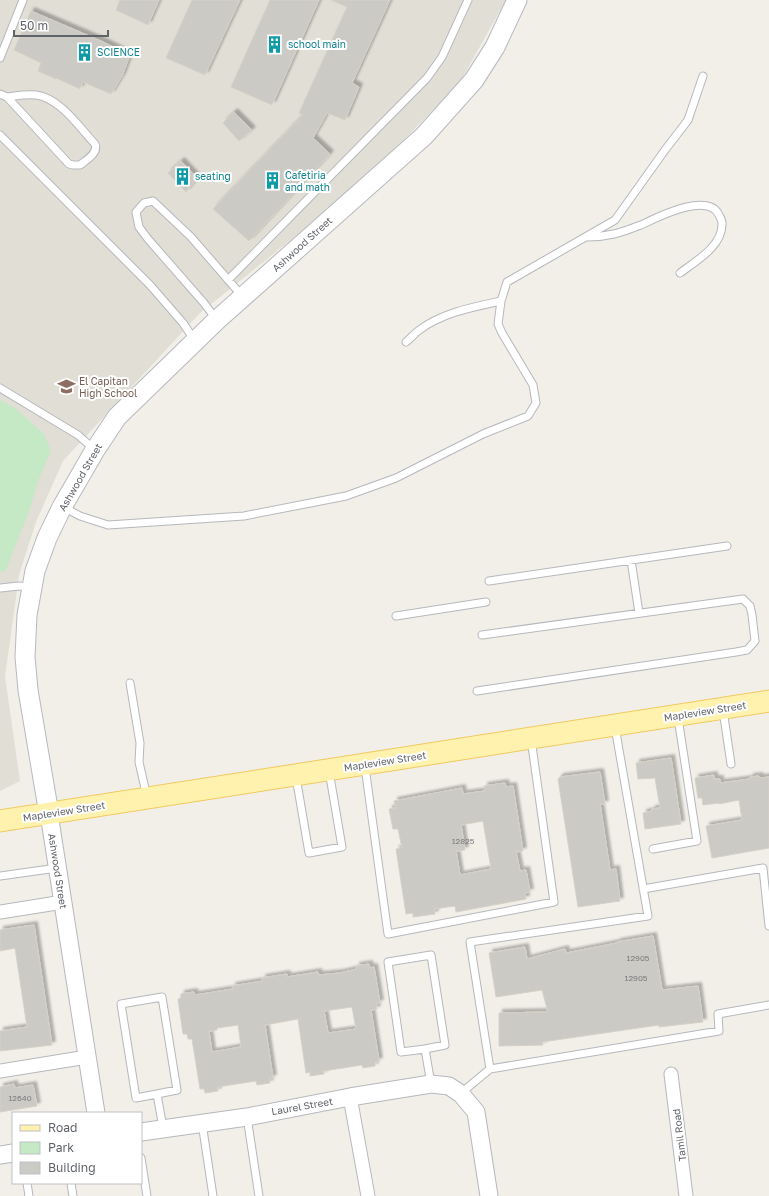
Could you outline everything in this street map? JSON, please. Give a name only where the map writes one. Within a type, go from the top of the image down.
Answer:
[{"type":"main road","name":"Ashwood Street","points":[[49,814],[28,690],[25,657],[27,615],[35,571],[62,507],[95,450],[117,417],[217,320],[424,136],[474,80],[494,48],[517,0]]},
{"type":"main road","name":"Mapleview Street","points":[[0,821],[677,715],[769,702]]},
{"type":"street","name":"Ashwood Street","points":[[49,814],[96,1112]]},
{"type":"street","points":[[0,912],[63,902]]},
{"type":"street","points":[[0,1071],[87,1057]]},
{"type":"street","name":"Tamil Road","points":[[672,1074],[686,1196]]},
{"type":"street","name":"Laurel Street","points":[[142,1132],[246,1117],[350,1097],[431,1084],[449,1086],[461,1094]]},
{"type":"street","points":[[461,1094],[476,1112],[489,1196]]},
{"type":"street","points":[[350,1097],[368,1196]]},
{"type":"street","points":[[0,1155],[12,1153]]},
{"type":"lane","points":[[1,55],[24,0]]},
{"type":"lane","points":[[228,280],[427,78],[442,57],[468,0]]},
{"type":"lane","points":[[62,507],[80,516],[108,525],[244,516],[346,496],[396,478],[483,434],[528,416],[536,403],[533,385],[498,324],[501,301],[507,282],[615,220],[688,120],[703,76]]},
{"type":"lane","points":[[0,94],[7,98],[69,164],[80,165],[96,151],[95,144],[54,101],[42,96],[32,95],[7,98]]},
{"type":"lane","points":[[0,135],[150,286],[183,323],[195,341]]},
{"type":"lane","points":[[217,320],[139,227],[136,212],[144,203],[153,202],[191,237],[243,297]]},
{"type":"lane","points":[[586,237],[599,237],[615,234],[672,211],[692,205],[707,205],[717,211],[722,222],[720,236],[710,250],[680,273]]},
{"type":"lane","points":[[406,342],[418,331],[441,318],[474,307],[501,301]]},
{"type":"lane","points":[[0,388],[78,435],[95,450]]},
{"type":"lane","points":[[489,581],[727,546]]},
{"type":"lane","points":[[631,560],[639,613]]},
{"type":"lane","points":[[0,588],[19,586],[32,587]]},
{"type":"lane","points":[[477,691],[736,652],[747,650],[755,641],[750,606],[743,599],[482,635]]},
{"type":"lane","points":[[396,616],[486,602]]},
{"type":"lane","points":[[130,683],[140,743],[139,762],[148,798]]},
{"type":"lane","points":[[723,708],[731,764]]},
{"type":"lane","points":[[653,849],[697,841],[677,715]]},
{"type":"lane","points":[[490,1069],[470,942],[648,916],[614,725]]},
{"type":"lane","points":[[364,764],[388,934],[554,902],[531,738]]},
{"type":"lane","points":[[295,775],[309,852],[342,847],[329,770]]},
{"type":"lane","points":[[0,876],[57,868]]},
{"type":"lane","points":[[643,889],[763,868],[769,926]]},
{"type":"lane","points":[[431,955],[446,1045],[425,1049],[402,1052],[388,962],[431,955]]},
{"type":"lane","points":[[162,997],[177,1090],[157,1094],[136,1098],[121,1004],[162,997]]},
{"type":"lane","points":[[461,1094],[490,1069],[719,1031],[718,1014],[769,1005]]},
{"type":"lane","points":[[425,1049],[431,1084]]},
{"type":"lane","points":[[157,1094],[164,1128]]},
{"type":"lane","points":[[246,1117],[259,1196]]},
{"type":"lane","points":[[202,1123],[213,1196]]},
{"type":"lane","points":[[142,1164],[147,1196]]},
{"type":"lane","points":[[27,1184],[29,1196]]},
{"type":"lane","points":[[71,1184],[73,1196]]},
{"type":"shaded area","name":"El Capitan High School","points":[[0,0],[506,0],[460,82],[396,148],[302,231],[200,313],[63,461],[36,522],[19,575],[5,677],[20,781],[0,791]]},
{"type":"green space","points":[[0,400],[16,409],[44,434],[51,451],[39,478],[29,511],[5,572],[0,571]]},
{"type":"building","points":[[120,0],[159,0],[148,25],[116,10]]},
{"type":"building","points":[[192,0],[240,0],[205,75],[166,58]]},
{"type":"building","name":"school main","points":[[270,0],[319,0],[272,105],[231,87]]},
{"type":"building","points":[[331,0],[390,0],[352,83],[359,87],[345,120],[327,113],[313,138],[330,154],[249,241],[213,209],[303,115],[299,113],[347,7]]},
{"type":"building","name":"SCIENCE","points":[[31,11],[130,55],[122,76],[111,94],[83,82],[80,89],[38,71],[41,63],[14,50]]},
{"type":"building","points":[[234,112],[252,130],[239,141],[223,123]]},
{"type":"building","name":"seating","points":[[181,161],[197,178],[186,192],[168,173]]},
{"type":"building","points":[[671,758],[681,824],[645,829],[643,813],[652,811],[652,809],[660,808],[655,778],[638,779],[636,763]]},
{"type":"building","points":[[600,772],[605,804],[600,804],[610,870],[616,869],[620,901],[578,907],[558,779],[560,777]]},
{"type":"building","points":[[714,775],[714,779],[720,779],[720,783],[750,779],[750,777],[769,777],[769,848],[712,858],[706,826],[742,820],[739,800],[719,804],[703,805],[702,798],[698,798],[695,778]]},
{"type":"building","points":[[505,783],[506,787],[513,786],[523,851],[516,852],[520,871],[526,870],[530,892],[525,893],[526,899],[456,912],[455,906],[434,909],[435,914],[413,917],[413,913],[406,914],[396,849],[402,848],[398,829],[393,829],[389,809],[396,808],[394,801],[462,788],[463,794],[485,791],[484,786]],"holes":[[[483,821],[491,869],[460,875],[456,851],[465,850],[461,825]]]},
{"type":"building","points":[[34,925],[52,1045],[0,1051],[0,1031],[27,1027],[15,948],[0,951],[0,930]]},
{"type":"building","points":[[653,936],[662,990],[698,986],[703,1022],[659,1027],[659,1025],[542,1042],[543,1045],[499,1046],[499,1013],[548,1012],[542,990],[496,997],[489,953],[525,947],[527,959],[565,949],[566,953]]},
{"type":"building","points":[[369,964],[370,968],[374,967],[380,1003],[376,1004],[377,1009],[371,1010],[379,1061],[375,1062],[375,1066],[363,1068],[362,1065],[323,1071],[324,1074],[310,1076],[310,1072],[306,1073],[298,1019],[265,1025],[273,1078],[269,1079],[270,1083],[257,1085],[256,1081],[217,1087],[218,1091],[205,1093],[204,1089],[200,1089],[192,1039],[188,1039],[187,1034],[183,1034],[178,999],[181,998],[181,994],[194,992],[195,995],[233,989],[232,986],[263,981],[262,978],[287,974],[287,977],[318,972],[319,975],[340,973],[357,969],[356,966]],"holes":[[[352,1007],[356,1029],[328,1033],[324,1011]],[[238,1025],[241,1047],[212,1052],[209,1031],[217,1030],[217,1028]]]},
{"type":"building","points":[[14,1084],[15,1088],[33,1085],[37,1106],[0,1112],[0,1087]]},
{"type":"place","name":"school main","points":[[275,44]]},
{"type":"place","name":"SCIENCE","points":[[84,52]]},
{"type":"place","name":"seating","points":[[182,176]]},
{"type":"place","name":"Cafetiria and math","points":[[272,181]]},
{"type":"place","name":"El Capitan High School","points":[[66,387]]}]
